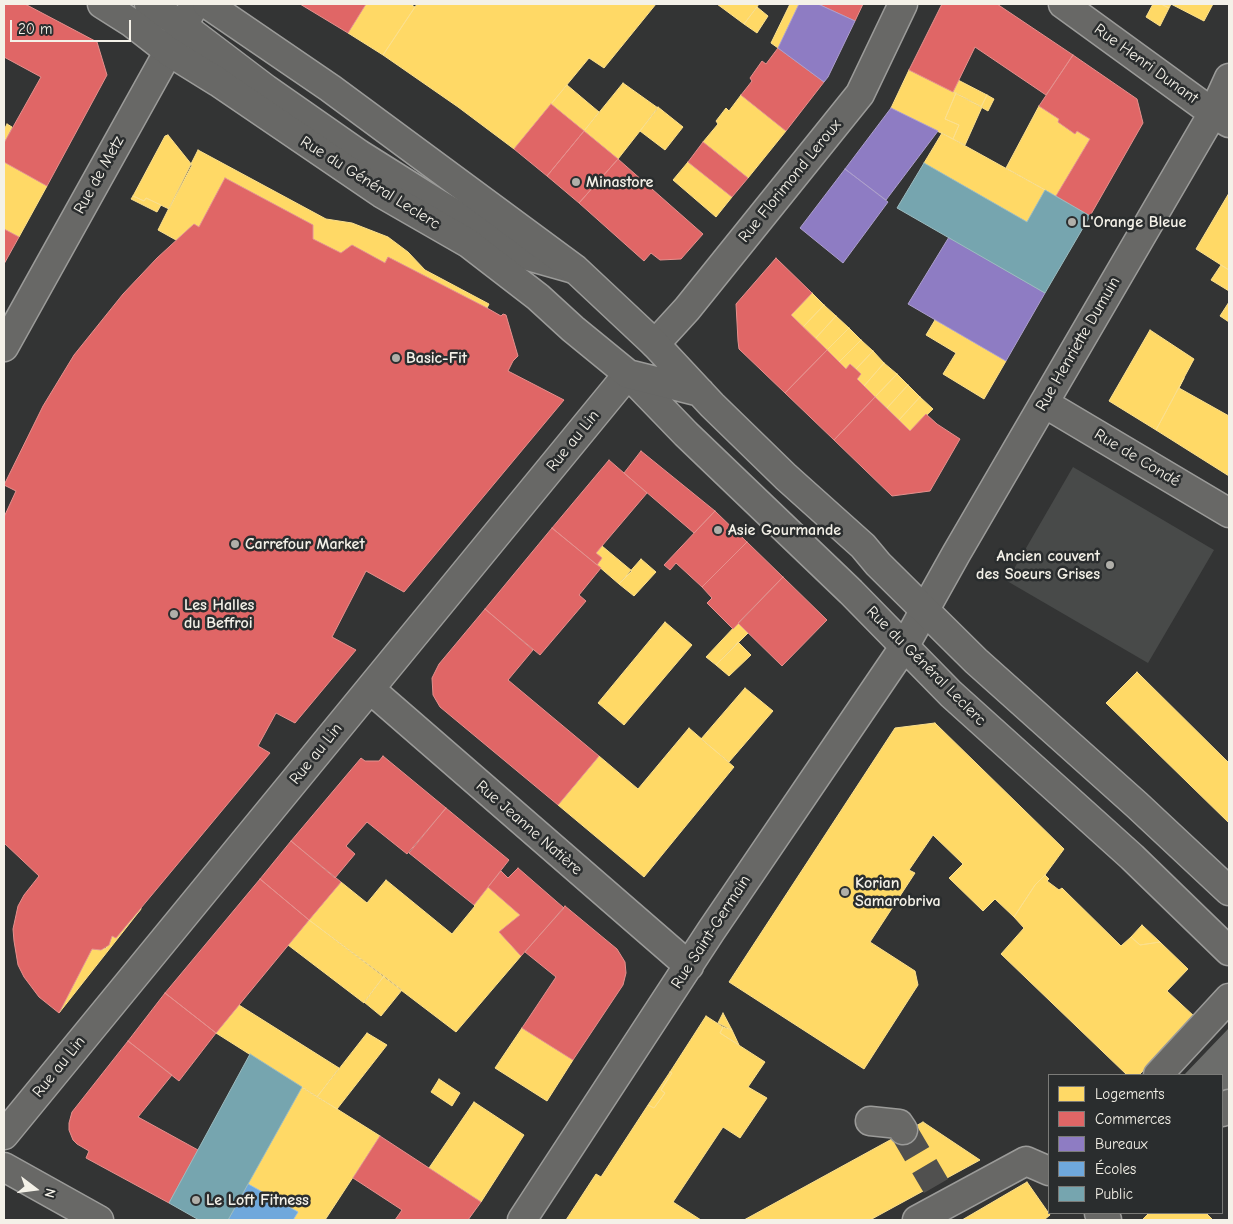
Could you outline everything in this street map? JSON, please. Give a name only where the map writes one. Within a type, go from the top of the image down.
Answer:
[{"type":"street","name":"Rue du Général Leclerc","points":[[102,4],[132,23],[168,51],[218,82],[373,188],[468,243],[538,298],[628,374],[686,434],[851,592],[951,694],[1132,857],[1229,951]]},
{"type":"street","points":[[148,4],[189,15],[266,89],[352,149],[437,203],[521,254],[575,269]]},
{"type":"street","points":[[207,4],[330,88],[575,269],[655,344],[700,392],[786,477],[863,546],[878,564],[976,661],[1137,805],[1229,891]]},
{"type":"street","name":"Rue Florimond Leroux","points":[[628,374],[693,301],[860,94],[903,4]]},
{"type":"street","name":"Rue Henri Dunant","points":[[1063,4],[1221,118]]},
{"type":"street","name":"Rue de Metz","points":[[4,347],[189,15]]},
{"type":"street","name":"Rue Henriette Dumuin","points":[[904,647],[1044,403],[1221,118],[1229,78]]},
{"type":"street","name":"Rue du Général Leclerc","points":[[628,374],[700,392]]},
{"type":"street","name":"Rue au Lin","points":[[4,1135],[628,374]]},
{"type":"street","name":"Rue de Condé","points":[[1044,403],[1229,513]]},
{"type":"street","name":"Rue Saint-Germain","points":[[522,1220],[689,966],[904,647]]},
{"type":"street","name":"Rue Jeanne Natière","points":[[370,689],[689,966]]},
{"type":"street","points":[[1159,1074],[1229,998]]},
{"type":"street","points":[[870,1121],[899,1124],[902,1130]]},
{"type":"street","points":[[917,1220],[942,1194],[1026,1161],[1048,1171]]},
{"type":"street","points":[[4,1167],[99,1220]]},
{"type":"shaded area","points":[[1073,467],[1214,550],[1148,663],[1007,581]]},
{"type":"shaded area","points":[[1229,1028],[1229,1089],[1223,1096],[1223,1074],[1185,1074]]},
{"type":"building: Logements","points":[[366,4],[410,4],[415,7],[383,55],[348,33]]},
{"type":"building: Logements","points":[[417,4],[656,4],[604,68],[589,58],[514,149],[383,55]]},
{"type":"building: Logements","points":[[717,4],[759,4],[744,24]]},
{"type":"building: Logements","points":[[790,4],[799,4],[778,48],[771,43]]},
{"type":"building: Logements","points":[[1153,4],[1161,4],[1169,8],[1160,26],[1146,17]]},
{"type":"building: Logements","points":[[1161,4],[1171,4],[1169,8]]},
{"type":"building: Logements","points":[[1171,4],[1213,4],[1204,21]]},
{"type":"building: Logements","points":[[757,7],[768,16],[757,33],[744,24]]},
{"type":"building: Logements","points":[[909,70],[956,93],[945,119],[959,125],[953,139],[891,108]]},
{"type":"building: Logements","points":[[958,80],[987,95],[981,107],[953,92]]},
{"type":"building: Logements","points":[[623,83],[658,108],[618,159],[584,131]]},
{"type":"building: Logements","points":[[567,85],[599,112],[584,131],[551,104]]},
{"type":"building: Logements","points":[[956,93],[982,107],[965,145],[953,139],[959,125],[945,119]]},
{"type":"building: Logements","points":[[741,95],[786,131],[748,178],[703,142],[718,124],[716,121],[726,108],[729,111]]},
{"type":"building: Logements","points":[[987,95],[994,99],[988,111],[981,107]]},
{"type":"building: Logements","points":[[1039,106],[1059,119],[1058,122],[1075,134],[1077,131],[1090,139],[1056,196],[1006,168]]},
{"type":"building: Logements","points":[[658,107],[683,127],[665,150],[640,131]]},
{"type":"building: Logements","points":[[7,124],[12,127],[4,143],[4,130]]},
{"type":"building: Logements","points":[[942,133],[1045,190],[1027,222],[924,163]]},
{"type":"building: Logements","points":[[168,135],[192,165],[169,209],[146,198],[144,201],[133,196],[165,136]]},
{"type":"building: Logements","points":[[198,150],[326,219],[352,223],[388,237],[408,252],[425,270],[489,304],[487,308],[388,257],[385,263],[352,245],[341,253],[313,239],[313,225],[225,178],[199,227],[194,224],[176,240],[158,230]]},
{"type":"building: Logements","points":[[4,162],[47,186],[19,237],[4,229]]},
{"type":"building: Logements","points":[[688,162],[732,197],[716,217],[673,180]]},
{"type":"building: Logements","points":[[1229,193],[1229,270],[1196,249]]},
{"type":"building: Logements","points":[[133,196],[144,201],[146,198],[161,205],[157,212],[131,199]]},
{"type":"building: Logements","points":[[1221,265],[1229,270],[1229,291],[1211,280]]},
{"type":"building: Logements","points":[[812,293],[824,305],[803,327],[791,315]]},
{"type":"building: Logements","points":[[1229,302],[1229,322],[1220,316]]},
{"type":"building: Logements","points":[[824,305],[836,316],[815,339],[803,327]]},
{"type":"building: Logements","points":[[836,316],[849,328],[827,350],[815,339]]},
{"type":"building: Logements","points":[[935,320],[1006,361],[984,399],[943,374],[956,353],[926,335]]},
{"type":"building: Logements","points":[[849,328],[861,340],[839,362],[827,350]]},
{"type":"building: Logements","points":[[1150,330],[1194,359],[1156,430],[1109,401]]},
{"type":"building: Logements","points":[[861,340],[873,351],[856,369],[850,364],[846,369],[839,362]]},
{"type":"building: Logements","points":[[873,351],[884,363],[864,386],[857,379],[861,374],[856,369]]},
{"type":"building: Logements","points":[[884,363],[897,374],[875,397],[864,386]]},
{"type":"building: Logements","points":[[897,374],[908,385],[887,408],[875,397]]},
{"type":"building: Logements","points":[[1184,378],[1179,388],[1229,416],[1229,476],[1156,430]]},
{"type":"building: Logements","points":[[908,385],[920,397],[899,420],[887,408]]},
{"type":"building: Logements","points":[[920,397],[933,409],[910,431],[899,420]]},
{"type":"building: Logements","points":[[602,546],[632,571],[619,584],[597,565],[602,558],[596,553]]},
{"type":"building: Logements","points":[[641,559],[656,572],[634,596],[619,584]]},
{"type":"building: Logements","points":[[665,622],[692,645],[624,725],[598,703]]},
{"type":"building: Logements","points":[[738,623],[748,633],[716,665],[706,657]]},
{"type":"building: Logements","points":[[738,642],[751,655],[729,676],[716,665]]},
{"type":"building: Logements","points":[[1137,672],[1229,763],[1229,823],[1106,703]]},
{"type":"building: Logements","points":[[745,688],[773,711],[729,762],[701,739]]},
{"type":"building: Logements","name":"Korian Samarobriva","points":[[935,723],[1064,849],[1045,875],[1035,885],[1014,917],[995,899],[983,911],[949,878],[963,864],[933,835],[909,870],[915,873],[870,942],[915,971],[918,985],[864,1069],[729,982],[895,728]]},
{"type":"building: Logements","points":[[689,728],[734,767],[644,877],[558,805],[599,756],[638,789]]},
{"type":"building: Logements","points":[[1045,875],[1049,879],[1047,881],[1059,890],[1062,888],[1121,946],[1131,937],[1140,945],[1160,942],[1188,969],[1167,991],[1195,1017],[1140,1074],[1126,1074],[1001,954],[1024,928],[1014,917],[1035,885]]},
{"type":"building: Logements","points":[[386,880],[452,934],[488,887],[520,915],[499,932],[521,956],[456,1032],[309,920],[341,882],[367,903]]},
{"type":"building: Logements","points":[[141,909],[59,1013],[92,949],[101,950],[106,948],[112,936],[116,938]]},
{"type":"building: Logements","points":[[309,920],[384,976],[364,1003],[288,945]]},
{"type":"building: Logements","points":[[1142,925],[1160,942],[1140,945],[1131,937]]},
{"type":"building: Logements","points":[[384,976],[402,990],[381,1016],[364,1002]]},
{"type":"building: Logements","points":[[239,1005],[339,1068],[317,1097],[216,1033]]},
{"type":"building: Logements","points":[[723,1013],[732,1030],[718,1023]]},
{"type":"building: Logements","points":[[706,1016],[723,1027],[720,1033],[765,1062],[748,1087],[767,1098],[740,1138],[723,1127],[673,1202],[701,1220],[566,1220],[596,1174],[601,1177],[648,1105],[654,1108],[665,1093],[661,1090],[672,1073],[670,1072]]},
{"type":"building: Logements","points":[[723,1027],[732,1030],[739,1045],[720,1033]]},
{"type":"building: Logements","points":[[522,1028],[573,1060],[547,1101],[495,1068]]},
{"type":"building: Logements","points":[[367,1033],[387,1045],[337,1109],[317,1097]]},
{"type":"building: Logements","points":[[670,1072],[672,1073],[661,1090],[665,1093],[654,1108],[648,1105]]},
{"type":"building: Logements","points":[[439,1079],[460,1093],[452,1106],[431,1092]]},
{"type":"building: Logements","points":[[302,1087],[380,1136],[325,1220],[293,1220],[298,1212],[248,1184]]},
{"type":"building: Logements","points":[[474,1102],[524,1135],[481,1202],[429,1168]]},
{"type":"building: Logements","points":[[923,1122],[980,1160],[870,1220],[744,1220]]},
{"type":"building: Logements","points":[[1027,1182],[1050,1215],[1044,1220],[962,1220]]},
{"type":"building: Logements","points":[[1148,1214],[1207,1214],[1213,1220],[1142,1220]]},
{"type":"building: Commerces","points":[[4,4],[25,4],[97,42],[107,75],[47,186],[4,162],[4,143],[41,77],[4,57]]},
{"type":"building: Commerces","points":[[300,4],[366,4],[348,33]]},
{"type":"building: Commerces","points":[[818,4],[863,4],[855,21]]},
{"type":"building: Commerces","points":[[942,4],[997,4],[1073,55],[1046,95],[975,47],[953,92],[909,70]]},
{"type":"building: Commerces","points":[[778,48],[824,82],[786,131],[741,95],[752,81],[750,78],[762,61],[766,64]]},
{"type":"building: Commerces","points":[[1073,55],[1137,99],[1143,123],[1090,216],[1056,196],[1090,139],[1077,131],[1075,134],[1058,122],[1059,119],[1039,106]]},
{"type":"building: Commerces","points":[[551,104],[584,131],[547,176],[514,149]]},
{"type":"building: Commerces","points":[[584,131],[618,159],[579,203],[547,176]]},
{"type":"building: Commerces","points":[[703,142],[748,178],[732,197],[688,162]]},
{"type":"building: Commerces","points":[[618,159],[703,234],[681,259],[660,260],[651,253],[644,261],[579,203]]},
{"type":"building: Commerces","name":"Les Halles du Beffroi","points":[[225,178],[313,225],[313,239],[341,253],[352,245],[385,263],[388,257],[501,316],[503,314],[506,315],[518,356],[508,371],[564,400],[404,592],[366,571],[332,637],[356,650],[295,723],[276,713],[258,746],[270,753],[116,938],[112,936],[109,945],[101,950],[92,949],[59,1013],[39,997],[24,977],[18,965],[14,941],[13,929],[18,906],[39,876],[4,843],[4,517],[16,491],[4,485],[43,406],[74,355],[123,294],[157,258],[194,224],[199,227]]},
{"type":"building: Commerces","points":[[4,229],[19,237],[4,264]]},
{"type":"building: Commerces","points":[[776,258],[812,293],[791,315],[827,350],[785,393],[739,349],[738,341],[736,304]]},
{"type":"building: Commerces","points":[[827,350],[846,369],[850,364],[861,374],[857,379],[875,397],[834,440],[785,393]]},
{"type":"building: Commerces","points":[[875,397],[910,431],[926,414],[937,424],[960,439],[930,491],[892,496],[834,440]]},
{"type":"building: Commerces","points":[[641,451],[715,511],[694,533],[624,473]]},
{"type":"building: Commerces","points":[[609,460],[647,493],[596,553],[602,558],[597,565],[552,528]]},
{"type":"building: Commerces","points":[[715,511],[747,542],[702,587],[676,563],[670,570],[664,565]]},
{"type":"building: Commerces","points":[[552,528],[601,568],[579,595],[586,601],[540,655],[485,609]]},
{"type":"building: Commerces","points":[[747,542],[783,577],[733,629],[707,603],[712,598],[702,587]]},
{"type":"building: Commerces","points":[[783,577],[827,620],[782,666],[738,623]]},
{"type":"building: Commerces","points":[[485,609],[533,650],[508,680],[599,756],[558,805],[440,707],[433,695],[432,678],[439,664]]},
{"type":"building: Commerces","points":[[383,756],[446,808],[407,854],[367,822],[346,846],[355,854],[335,878],[291,841],[361,758],[365,761],[379,761]]},
{"type":"building: Commerces","points":[[446,808],[509,860],[474,905],[409,853]]},
{"type":"building: Commerces","points":[[291,841],[341,882],[309,920],[260,879]]},
{"type":"building: Commerces","points":[[518,868],[564,908],[521,956],[499,932],[520,915],[488,887],[501,871],[508,878]]},
{"type":"building: Commerces","points":[[260,879],[309,920],[216,1033],[165,993]]},
{"type":"building: Commerces","points":[[565,906],[617,949],[625,962],[626,973],[623,985],[573,1060],[522,1028],[556,977],[525,952]]},
{"type":"building: Commerces","points":[[165,993],[216,1033],[179,1081],[128,1041]]},
{"type":"building: Commerces","points":[[128,1041],[172,1075],[138,1117],[198,1150],[169,1203],[86,1158],[89,1151],[73,1140],[69,1130],[72,1112]]},
{"type":"building: Commerces","points":[[380,1136],[481,1202],[468,1220],[395,1220],[402,1210],[353,1178]]},
{"type":"building: Bureaux","points":[[799,4],[818,4],[855,21],[824,82],[778,48]]},
{"type":"building: Bureaux","points":[[891,108],[938,131],[886,200],[845,169]]},
{"type":"building: Bureaux","points":[[845,169],[888,202],[843,263],[800,228]]},
{"type":"building: Bureaux","points":[[949,237],[1045,293],[1006,361],[908,304]]},
{"type":"building: Écoles","points":[[248,1184],[298,1212],[293,1220],[228,1220]]},
{"type":"building: Public","points":[[924,163],[1027,222],[1045,190],[1090,216],[1045,293],[897,208]]},
{"type":"building: Public","points":[[250,1054],[302,1087],[228,1220],[199,1220],[169,1203]]},
{"type":"tunnel","points":[[903,1130],[936,1186]]},
{"type":"place","name":"Minastore","points":[[576,182]]},
{"type":"place","name":"L'Orange Bleue","points":[[1072,222]]},
{"type":"place","name":"Basic-Fit","points":[[396,358]]},
{"type":"place","name":"Asie Gourmande","points":[[718,530]]},
{"type":"place","name":"Carrefour Market","points":[[235,544]]},
{"type":"place","name":"Ancien couvent des Soeurs Grises","points":[[1110,565]]},
{"type":"place","name":"Les Halles du Beffroi","points":[[174,614]]},
{"type":"place","name":"Korian Samarobriva","points":[[845,892]]},
{"type":"place","name":"Le Loft Fitness","points":[[196,1200]]}]
